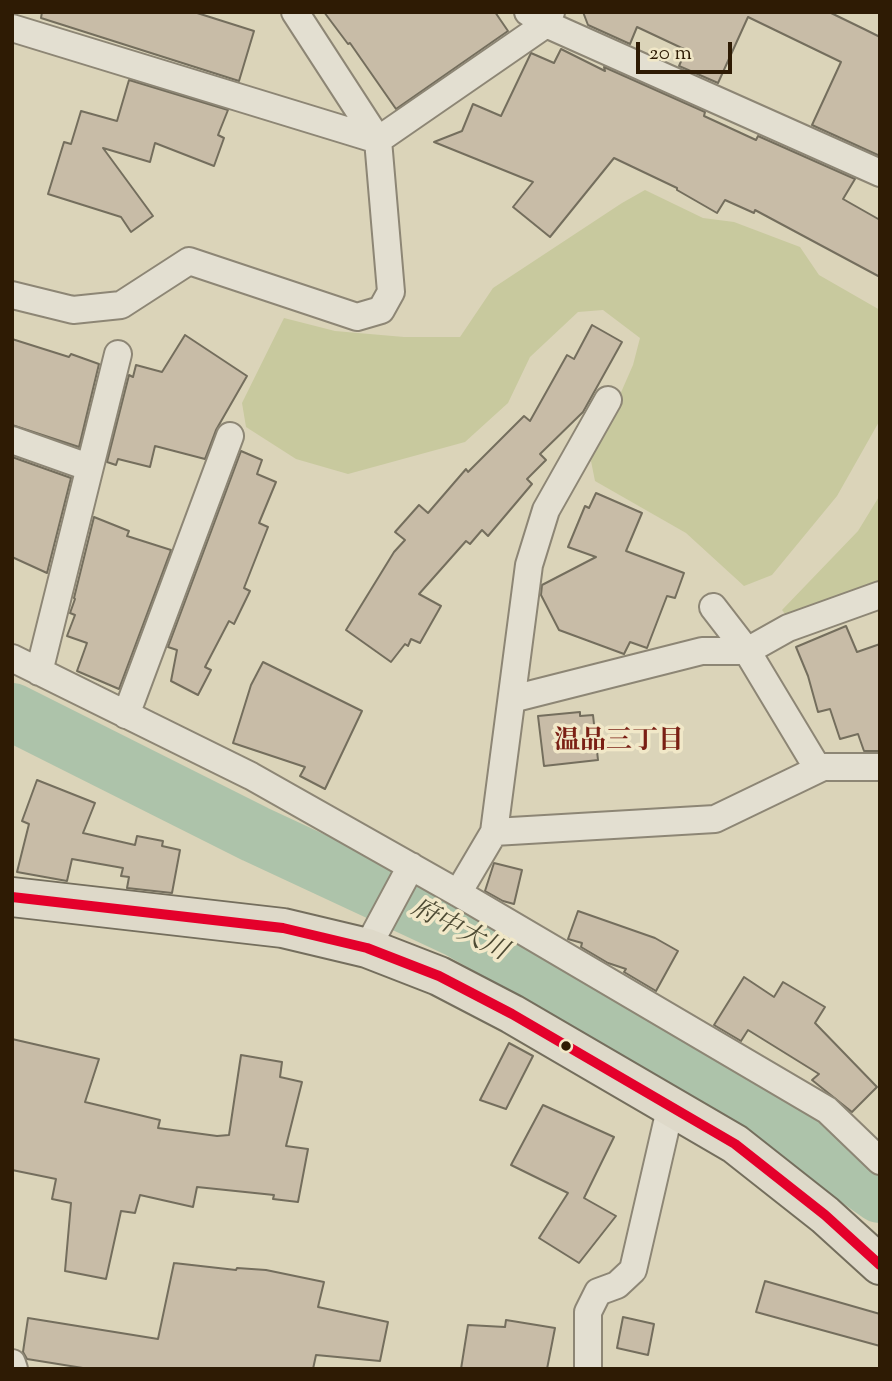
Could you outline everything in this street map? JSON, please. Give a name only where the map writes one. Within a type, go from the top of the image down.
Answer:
[{"type":"main road","points":[[12,897],[283,928],[366,948],[439,976],[512,1014],[735,1143],[825,1215],[880,1265]]},
{"type":"street","points":[[12,295],[72,310],[121,305],[189,261],[357,317],[381,310],[391,292],[378,140],[295,12]]},
{"type":"street","points":[[378,140],[541,16],[880,173]]},
{"type":"street","points":[[12,28],[378,140]]},
{"type":"street","points":[[40,672],[88,467],[118,354]]},
{"type":"street","points":[[458,893],[494,832],[529,565],[546,510],[608,400]]},
{"type":"street","points":[[126,715],[230,436]]},
{"type":"street","points":[[12,440],[88,467]]},
{"type":"street","points":[[512,699],[702,651],[747,651],[788,628],[880,595]]},
{"type":"street","points":[[713,607],[747,651],[818,769]]},
{"type":"street","points":[[12,658],[251,776],[458,893],[827,1110],[880,1161]]},
{"type":"street","points":[[494,832],[715,819],[823,767],[880,767]]},
{"type":"street","points":[[366,948],[411,866]]},
{"type":"street","points":[[588,1369],[588,1312],[598,1292],[617,1285],[633,1269],[671,1105]]},
{"type":"street","points":[[12,1363],[13,1369]]},
{"type":"green space","points":[[645,190],[703,218],[734,222],[800,247],[819,275],[880,310],[880,420],[837,496],[772,575],[744,586],[686,533],[595,481],[591,461],[633,365],[640,338],[603,310],[578,312],[530,357],[508,403],[465,442],[348,474],[296,459],[246,427],[242,403],[284,318],[335,331],[404,337],[460,337],[493,288]]},
{"type":"green space","points":[[880,495],[880,580],[788,618],[782,610],[858,531]]},
{"type":"building","points":[[42,12],[194,12],[254,31],[239,81],[41,18]]},
{"type":"building","points":[[324,12],[495,12],[508,31],[396,109],[350,43],[348,44]]},
{"type":"building","points":[[583,12],[829,12],[880,37],[880,156],[812,125],[841,62],[748,17],[718,83],[679,66],[686,50],[637,27],[630,44],[588,25]]},
{"type":"building","points":[[561,49],[605,71],[604,67],[705,112],[704,116],[756,140],[758,136],[855,179],[843,199],[880,220],[880,277],[755,210],[754,213],[725,200],[717,213],[677,188],[614,158],[550,237],[513,207],[533,182],[434,142],[462,131],[473,104],[501,116],[531,53],[554,63]]},
{"type":"building","points":[[129,80],[228,110],[218,135],[224,138],[214,166],[155,143],[150,162],[103,148],[153,216],[131,232],[121,217],[48,194],[64,142],[71,144],[81,111],[117,121]]},
{"type":"building","points":[[592,325],[622,342],[583,412],[540,454],[546,460],[527,479],[532,484],[488,536],[482,530],[470,544],[466,541],[419,594],[441,606],[420,643],[411,639],[408,646],[405,644],[391,662],[346,630],[394,552],[405,540],[395,532],[419,505],[428,513],[466,469],[468,472],[524,416],[530,421],[567,355],[574,359]]},
{"type":"building","points":[[185,335],[247,376],[216,430],[205,459],[155,446],[150,467],[118,459],[116,465],[107,462],[129,375],[133,377],[136,365],[162,372]]},
{"type":"building","points":[[12,339],[99,364],[79,447],[12,425]]},
{"type":"building","points":[[241,451],[262,460],[257,474],[276,482],[259,523],[268,527],[244,588],[250,591],[234,624],[229,621],[205,667],[211,670],[198,695],[171,681],[177,650],[168,647]]},
{"type":"building","points":[[12,457],[71,478],[47,573],[12,557]]},
{"type":"building","points":[[596,493],[642,513],[626,551],[684,573],[675,598],[667,596],[647,648],[630,642],[624,654],[559,630],[541,595],[542,585],[596,557],[568,547],[585,506],[589,508]]},
{"type":"building","points":[[94,517],[129,531],[127,536],[171,550],[119,689],[77,671],[87,643],[67,636],[75,615],[70,613]]},
{"type":"building","points":[[846,626],[857,652],[880,644],[880,751],[864,751],[858,734],[840,739],[830,709],[818,712],[796,647]]},
{"type":"building","points":[[263,662],[362,711],[325,789],[300,776],[305,767],[233,743],[251,685]]},
{"type":"building","points":[[580,712],[580,716],[593,715],[598,760],[544,766],[538,716]]},
{"type":"building","points":[[37,780],[95,803],[83,833],[135,845],[137,836],[163,841],[162,846],[180,850],[172,893],[127,888],[129,877],[121,876],[123,868],[72,859],[67,881],[17,872],[29,824],[22,821]]},
{"type":"building","points":[[494,863],[522,870],[514,904],[485,891]]},
{"type":"building","points":[[578,911],[655,938],[678,951],[656,991],[624,972],[626,969],[608,963],[581,947],[582,943],[568,939]]},
{"type":"building","points":[[744,977],[774,997],[783,982],[825,1007],[815,1023],[877,1087],[852,1112],[812,1080],[819,1074],[748,1030],[741,1041],[714,1025]]},
{"type":"building","points":[[12,1039],[99,1059],[85,1102],[160,1120],[158,1128],[217,1136],[229,1135],[241,1055],[282,1062],[280,1077],[302,1082],[286,1146],[308,1149],[298,1202],[273,1199],[274,1195],[197,1187],[193,1207],[140,1195],[135,1213],[121,1211],[106,1279],[65,1271],[71,1203],[52,1199],[56,1179],[12,1170]]},
{"type":"building","points":[[509,1043],[533,1056],[506,1109],[480,1100]]},
{"type":"building","points":[[543,1105],[614,1137],[584,1198],[616,1216],[579,1263],[539,1238],[568,1193],[511,1165]]},
{"type":"building","points":[[174,1263],[236,1270],[266,1270],[324,1282],[318,1307],[388,1322],[380,1361],[316,1355],[313,1369],[89,1369],[27,1359],[23,1352],[28,1318],[158,1339]]},
{"type":"building","points":[[765,1281],[880,1314],[880,1346],[756,1312]]},
{"type":"building","points":[[623,1317],[654,1324],[648,1355],[617,1348]]},
{"type":"building","points":[[506,1320],[555,1328],[547,1369],[461,1369],[468,1325],[505,1327]]},
{"type":"waterway","name":"府中大川","points":[[12,712],[255,834],[459,929],[698,1065],[880,1194]]},
{"type":"transit line","points":[[12,897],[283,928],[367,948],[439,976],[512,1014],[735,1144],[825,1215],[880,1265]]},
{"type":"district","name":"温品三丁目","points":[[619,744]]}]
